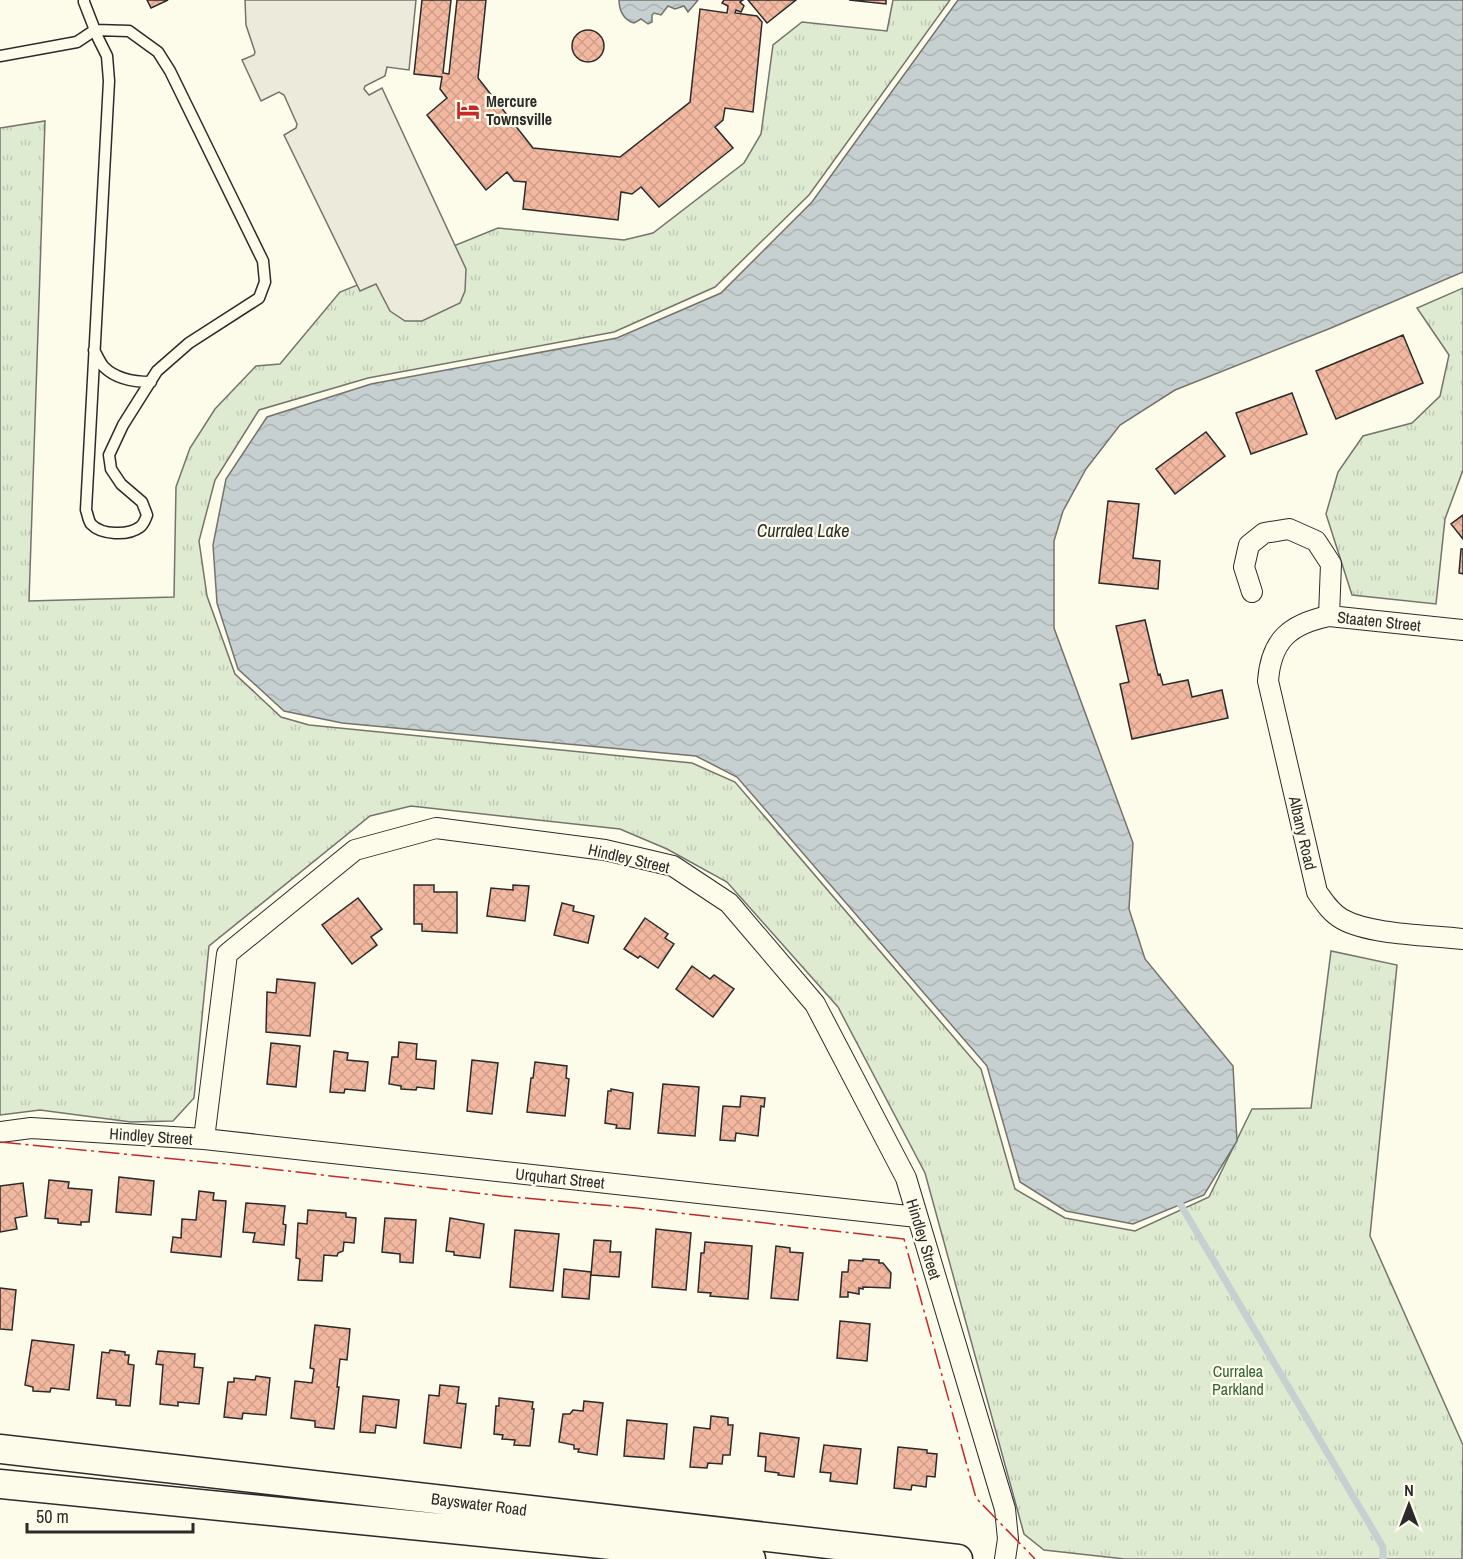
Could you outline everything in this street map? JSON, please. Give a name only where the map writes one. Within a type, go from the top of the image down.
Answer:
[{"type":"main road","name":"Bayswater Road","points":[[0,1449],[761,1552]]},
{"type":"main road","name":"Bayswater Road","points":[[0,1484],[761,1552],[958,1559]]},
{"type":"street","points":[[1252,592],[1244,567],[1249,545],[1264,533],[1289,529],[1316,541],[1331,564],[1329,616]]},
{"type":"street","name":"Staaten Street","points":[[1296,626],[1311,619],[1329,616],[1463,630]]},
{"type":"street","name":"Albany Road","points":[[1296,626],[1280,642],[1270,660],[1268,681],[1317,892],[1341,919],[1361,927],[1463,939]]},
{"type":"street","name":"Hindley Street","points":[[0,1132],[31,1128],[204,1139],[227,954],[355,850],[436,828],[605,850],[673,866],[729,903],[815,1004],[906,1178],[1005,1509],[1008,1539],[1005,1559]]},
{"type":"street","name":"Urquhart Street","points":[[204,1139],[917,1217]]},
{"type":"lane","points":[[0,56],[77,42],[95,30],[129,31],[158,52],[170,71],[263,261],[265,282],[259,298],[189,343],[157,371],[123,425],[109,455],[111,469],[120,484],[142,502],[147,515],[143,526],[132,532],[115,533],[99,530],[90,522],[86,510],[109,81],[107,56],[95,30],[84,0]]},
{"type":"lane","points":[[94,350],[104,367],[118,376],[134,382],[150,382]]},
{"type":"green space","name":"Curralea Parkland","points":[[893,0],[950,0],[809,195],[715,287],[614,332],[368,378],[259,410],[215,480],[199,541],[207,596],[235,674],[281,717],[309,725],[692,763],[735,782],[981,1069],[1015,1189],[1065,1218],[1135,1231],[1209,1197],[1252,1109],[1311,1108],[1331,951],[1397,965],[1370,1236],[1463,1445],[1462,1559],[1125,1559],[1044,1550],[1024,1534],[925,1173],[838,1007],[727,882],[667,849],[620,829],[411,806],[370,816],[209,946],[194,1098],[173,1121],[131,1122],[40,1110],[0,1115],[0,128],[45,121],[29,601],[174,597],[176,487],[190,448],[215,409],[256,366],[280,364],[340,292],[498,228],[624,240],[653,233],[744,163],[761,134],[773,45],[802,22],[887,31]]},
{"type":"green space","points":[[1463,288],[1463,470],[1445,519],[1436,604],[1352,595],[1326,514],[1338,472],[1363,436],[1412,423],[1440,396],[1449,355],[1417,308]]},
{"type":"shaded area","points":[[245,0],[416,0],[409,70],[387,67],[385,76],[365,86],[364,89],[369,95],[382,88],[466,269],[465,291],[460,303],[422,321],[405,321],[390,311],[376,284],[360,291],[284,135],[296,128],[297,124],[284,95],[279,92],[261,101],[242,60],[254,55],[255,52],[246,25]]},
{"type":"water","points":[[619,0],[698,0],[688,12],[684,6],[675,9],[668,6],[661,15],[654,13],[652,22],[648,24],[641,19],[634,23],[627,20],[621,11]]},
{"type":"water","name":"Curralea Lake","points":[[958,0],[1463,0],[1463,272],[1175,390],[1120,425],[1086,469],[1063,511],[1054,541],[1054,628],[1133,843],[1129,909],[1145,959],[1233,1066],[1237,1141],[1204,1195],[1133,1224],[1066,1211],[1020,1182],[987,1066],[737,777],[696,756],[342,723],[284,711],[238,669],[217,603],[213,545],[226,479],[267,417],[371,384],[617,338],[721,293],[812,202]]},
{"type":"building","points":[[147,0],[168,0],[151,8]]},
{"type":"building","name":"Mercure Townsville","points":[[422,0],[451,0],[443,73],[449,74],[457,0],[486,0],[478,78],[533,148],[620,157],[690,102],[700,9],[727,13],[728,6],[722,3],[724,0],[743,0],[740,2],[744,6],[741,12],[736,10],[735,13],[757,16],[762,22],[753,112],[725,108],[723,120],[715,127],[733,148],[659,207],[641,187],[632,194],[621,192],[618,220],[523,209],[526,182],[514,181],[507,172],[486,190],[427,115],[447,98],[440,89],[442,77],[414,74]]},
{"type":"building","points":[[748,0],[796,0],[767,23]]},
{"type":"building","points":[[849,0],[886,0],[886,4]]},
{"type":"building","points":[[588,30],[599,35],[604,46],[599,57],[588,62],[577,57],[572,46],[577,35]]},
{"type":"building","points":[[1403,335],[1423,383],[1336,419],[1316,371]]},
{"type":"building","points":[[1292,393],[1307,434],[1251,454],[1236,413]]},
{"type":"building","points":[[1206,432],[1225,456],[1175,494],[1156,469]]},
{"type":"building","points":[[1108,501],[1139,504],[1133,558],[1160,561],[1158,589],[1099,583]]},
{"type":"building","points":[[1463,515],[1463,539],[1451,524]]},
{"type":"building","points":[[1461,549],[1463,549],[1463,574],[1459,573]]},
{"type":"building","points":[[1145,620],[1158,675],[1160,674],[1163,685],[1188,680],[1192,697],[1222,690],[1228,718],[1132,739],[1120,684],[1129,682],[1116,626]]},
{"type":"building","points":[[414,885],[434,885],[434,892],[457,892],[457,933],[422,931],[422,924],[414,924]]},
{"type":"building","points":[[513,885],[529,886],[525,921],[487,916],[491,888],[513,890]]},
{"type":"building","points":[[358,898],[382,929],[371,937],[377,945],[352,964],[322,925]]},
{"type":"building","points":[[562,903],[574,906],[573,911],[594,916],[588,943],[554,935]]},
{"type":"building","points":[[645,918],[668,934],[665,938],[674,944],[658,968],[624,949]]},
{"type":"building","points":[[692,966],[710,979],[714,975],[734,989],[713,1017],[676,989]]},
{"type":"building","points":[[277,979],[315,983],[310,1036],[266,1032],[267,992],[276,993]]},
{"type":"building","points":[[399,1042],[417,1044],[416,1059],[436,1061],[434,1089],[417,1087],[416,1090],[401,1089],[401,1086],[389,1084],[392,1057],[398,1057]]},
{"type":"building","points":[[271,1043],[300,1046],[296,1087],[267,1084]]},
{"type":"building","points":[[334,1051],[348,1053],[347,1060],[368,1062],[365,1091],[345,1089],[344,1093],[330,1092]]},
{"type":"building","points":[[472,1060],[498,1063],[492,1114],[467,1111]]},
{"type":"building","points":[[535,1062],[567,1066],[566,1078],[569,1079],[565,1116],[527,1112]]},
{"type":"building","points":[[663,1084],[699,1087],[695,1136],[658,1133]]},
{"type":"building","points":[[611,1089],[633,1093],[630,1129],[616,1128],[617,1125],[605,1123],[608,1091]]},
{"type":"building","points":[[741,1096],[765,1098],[764,1107],[761,1106],[758,1136],[736,1133],[735,1141],[720,1140],[723,1106],[740,1107]]},
{"type":"building","points":[[119,1177],[154,1181],[151,1215],[116,1212]]},
{"type":"building","points":[[49,1180],[69,1182],[68,1188],[92,1190],[89,1222],[81,1222],[81,1225],[58,1223],[58,1219],[45,1218]]},
{"type":"building","points":[[23,1183],[27,1216],[15,1218],[17,1229],[0,1232],[0,1186]]},
{"type":"building","points":[[199,1191],[214,1193],[213,1200],[226,1201],[221,1257],[171,1252],[173,1237],[181,1238],[182,1219],[196,1220]]},
{"type":"building","points":[[246,1203],[285,1206],[284,1245],[253,1242],[255,1233],[243,1232]]},
{"type":"building","points":[[308,1210],[346,1213],[346,1217],[356,1218],[354,1243],[344,1242],[343,1251],[337,1256],[324,1255],[322,1281],[298,1280],[300,1259],[296,1258],[298,1223],[307,1224]]},
{"type":"building","points":[[385,1218],[416,1220],[413,1263],[400,1262],[400,1254],[382,1252]]},
{"type":"building","points":[[450,1218],[484,1224],[480,1258],[454,1255],[454,1252],[446,1251]]},
{"type":"building","points":[[656,1229],[691,1233],[686,1290],[652,1287]]},
{"type":"building","points":[[515,1230],[559,1234],[553,1291],[510,1287]]},
{"type":"building","points":[[594,1240],[611,1241],[610,1252],[621,1252],[619,1277],[591,1275]]},
{"type":"building","points":[[705,1242],[752,1246],[748,1299],[710,1296],[711,1293],[698,1292],[701,1253],[704,1253]]},
{"type":"building","points":[[776,1246],[790,1248],[790,1252],[803,1253],[798,1300],[771,1298]]},
{"type":"building","points":[[863,1259],[879,1260],[879,1263],[883,1263],[891,1273],[890,1288],[863,1287],[863,1289],[859,1288],[859,1294],[848,1292],[848,1297],[840,1297],[842,1272],[848,1272],[849,1260],[863,1261]]},
{"type":"building","points":[[564,1269],[591,1272],[589,1299],[562,1297]]},
{"type":"building","points":[[0,1288],[16,1290],[12,1330],[0,1329]]},
{"type":"building","points":[[840,1321],[870,1324],[867,1361],[837,1358]]},
{"type":"building","points":[[315,1325],[350,1329],[347,1360],[340,1359],[334,1429],[315,1427],[315,1421],[291,1418],[295,1381],[312,1383],[314,1369],[310,1368]]},
{"type":"building","points":[[32,1340],[74,1345],[69,1390],[51,1388],[50,1392],[33,1391],[33,1387],[25,1385]]},
{"type":"building","points":[[110,1350],[125,1352],[125,1355],[129,1355],[128,1364],[134,1365],[130,1406],[116,1405],[116,1400],[97,1398],[102,1352],[109,1353]]},
{"type":"building","points":[[158,1351],[195,1354],[194,1367],[203,1368],[199,1404],[178,1402],[178,1406],[160,1404],[163,1365],[156,1364]]},
{"type":"building","points":[[256,1376],[270,1378],[266,1415],[243,1413],[242,1419],[224,1417],[228,1382],[234,1382],[234,1378],[255,1380]]},
{"type":"building","points":[[440,1385],[459,1387],[457,1403],[466,1404],[461,1448],[424,1443],[429,1395],[439,1396]]},
{"type":"building","points":[[363,1396],[399,1400],[396,1428],[376,1425],[375,1433],[360,1432]]},
{"type":"building","points":[[499,1398],[533,1402],[530,1446],[514,1445],[515,1440],[502,1439],[503,1435],[494,1434],[496,1406],[499,1406]]},
{"type":"building","points":[[584,1401],[603,1403],[597,1455],[578,1452],[579,1449],[574,1449],[574,1445],[559,1442],[563,1414],[570,1414],[573,1410],[583,1411]]},
{"type":"building","points":[[711,1416],[728,1418],[728,1425],[733,1425],[730,1455],[723,1455],[722,1464],[708,1463],[707,1468],[690,1467],[694,1427],[710,1429]]},
{"type":"building","points":[[627,1420],[667,1424],[664,1459],[624,1456]]},
{"type":"building","points":[[760,1433],[799,1438],[794,1477],[765,1471],[766,1457],[758,1456]]},
{"type":"building","points":[[824,1445],[861,1449],[857,1484],[830,1481],[831,1473],[820,1472]]},
{"type":"building","points":[[898,1447],[927,1450],[927,1453],[937,1454],[935,1477],[927,1476],[926,1487],[912,1485],[911,1490],[894,1488]]},
{"type":"waterway","points":[[1179,1202],[1383,1547],[1383,1559]]},
{"type":"power","points":[[0,1142],[237,1165],[904,1239],[976,1498],[1035,1559]]},
{"type":"place","name":"Mercure Townsville","points":[[468,110]]}]
